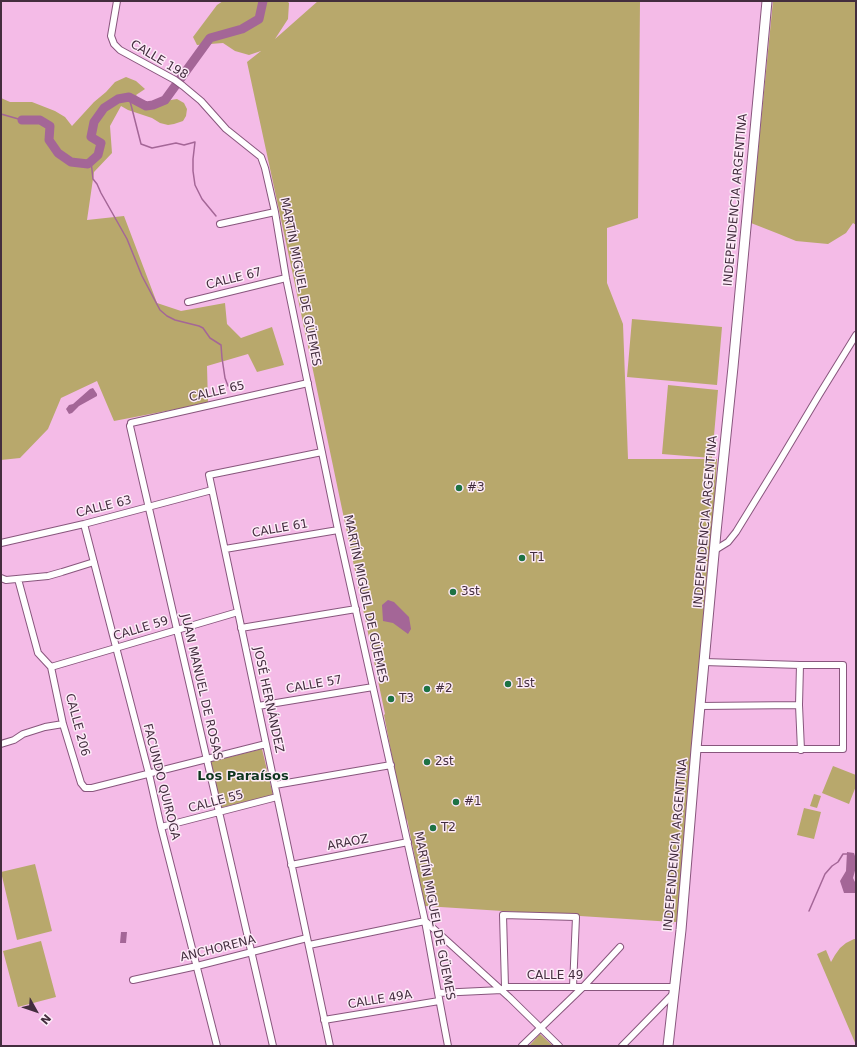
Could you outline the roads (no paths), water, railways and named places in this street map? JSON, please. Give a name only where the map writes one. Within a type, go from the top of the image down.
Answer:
[{"type":"street","name":"CALLE 198","points":[[117,1],[111,36],[114,44],[120,50],[175,80],[183,86],[201,102],[226,129],[261,157]]},
{"type":"street","name":"INDEPENDENCIA ARGENTINA","points":[[668,1046],[681,930],[704,662],[767,1]]},
{"type":"street","name":"MARTÍN MIGUEL DE GÜEMES","points":[[261,157],[275,212],[286,278],[338,530],[425,921],[448,1046]]},
{"type":"street","points":[[220,224],[275,212]]},
{"type":"street","name":"CALLE 67","points":[[188,302],[286,278]]},
{"type":"street","points":[[715,550],[728,542],[736,532],[856,335]]},
{"type":"street","name":"CALLE 65","points":[[130,424],[308,382]]},
{"type":"street","name":"JUAN MANUEL DE ROSAS","points":[[130,424],[273,1046]]},
{"type":"street","name":"JOSÉ HERNÁNDEZ","points":[[322,452],[209,475],[330,1046]]},
{"type":"street","name":"CALLE 63","points":[[1,543],[84,524],[212,490]]},
{"type":"street","name":"FACUNDO QUIROGA","points":[[84,524],[149,774],[161,827],[217,1046]]},
{"type":"street","name":"CALLE 61","points":[[225,549],[338,530]]},
{"type":"street","points":[[1,578],[6,580],[48,576],[94,562]]},
{"type":"street","points":[[18,579],[38,653],[51,667]]},
{"type":"street","points":[[241,628],[356,609]]},
{"type":"street","name":"CALLE 59","points":[[51,667],[238,612]]},
{"type":"street","points":[[696,749],[843,750],[843,665],[704,662]]},
{"type":"street","points":[[800,665],[801,750]]},
{"type":"street","name":"CALLE 206","points":[[51,667],[63,724],[81,783],[85,788],[92,788],[149,774]]},
{"type":"street","name":"CALLE 57","points":[[258,706],[373,687]]},
{"type":"street","points":[[700,706],[800,705]]},
{"type":"street","points":[[1,744],[14,740],[23,734],[45,727],[63,724]]},
{"type":"street","points":[[149,774],[266,744]]},
{"type":"street","points":[[275,785],[391,765]]},
{"type":"street","name":"CALLE 55","points":[[161,827],[277,797]]},
{"type":"street","name":"ARAOZ","points":[[292,865],[408,842]]},
{"type":"street","points":[[503,989],[504,915],[576,917],[573,987]]},
{"type":"street","points":[[309,945],[425,921],[503,989],[559,1046]]},
{"type":"street","name":"ANCHORENA","points":[[133,980],[251,953],[307,938]]},
{"type":"street","points":[[522,1046],[583,987],[620,947]]},
{"type":"street","name":"CALLE 49","points":[[438,994],[503,989],[573,987],[674,990]]},
{"type":"street","points":[[622,1046],[674,990]]},
{"type":"street","name":"CALLE 49A","points":[[324,1020],[439,1001]]},
{"type":"waterway","points":[[22,120],[40,120],[50,126],[49,140],[58,153],[71,162],[88,164],[98,155],[101,143],[91,137],[94,122],[104,108],[118,99],[129,97],[146,106],[165,100],[210,38],[242,29],[259,19],[263,1]]},
{"type":"waterway","points":[[129,97],[141,144],[152,148],[176,143],[184,145],[195,142],[193,159],[195,185],[202,199],[216,216]]},
{"type":"waterway","points":[[1,114],[22,120]]},
{"type":"waterway","points":[[91,161],[93,179],[127,239],[142,276],[160,310],[175,320],[203,328],[210,338],[221,345],[225,378],[228,386]]},
{"type":"waterway","points":[[809,911],[825,874],[838,862],[843,854],[847,854]]},
{"type":"place","name":"#3","points":[[459,488]]},
{"type":"place","name":"T1","points":[[522,558]]},
{"type":"place","name":"3st","points":[[453,592]]},
{"type":"place","name":"1st","points":[[508,684]]},
{"type":"place","name":"#2","points":[[427,689]]},
{"type":"place","name":"T3","points":[[391,699]]},
{"type":"place","name":"2st","points":[[427,762]]},
{"type":"place","name":"#1","points":[[456,802]]},
{"type":"place","name":"T2","points":[[433,828]]},
{"type":"district","name":"Los Paraísos","points":[[243,777]]}]
